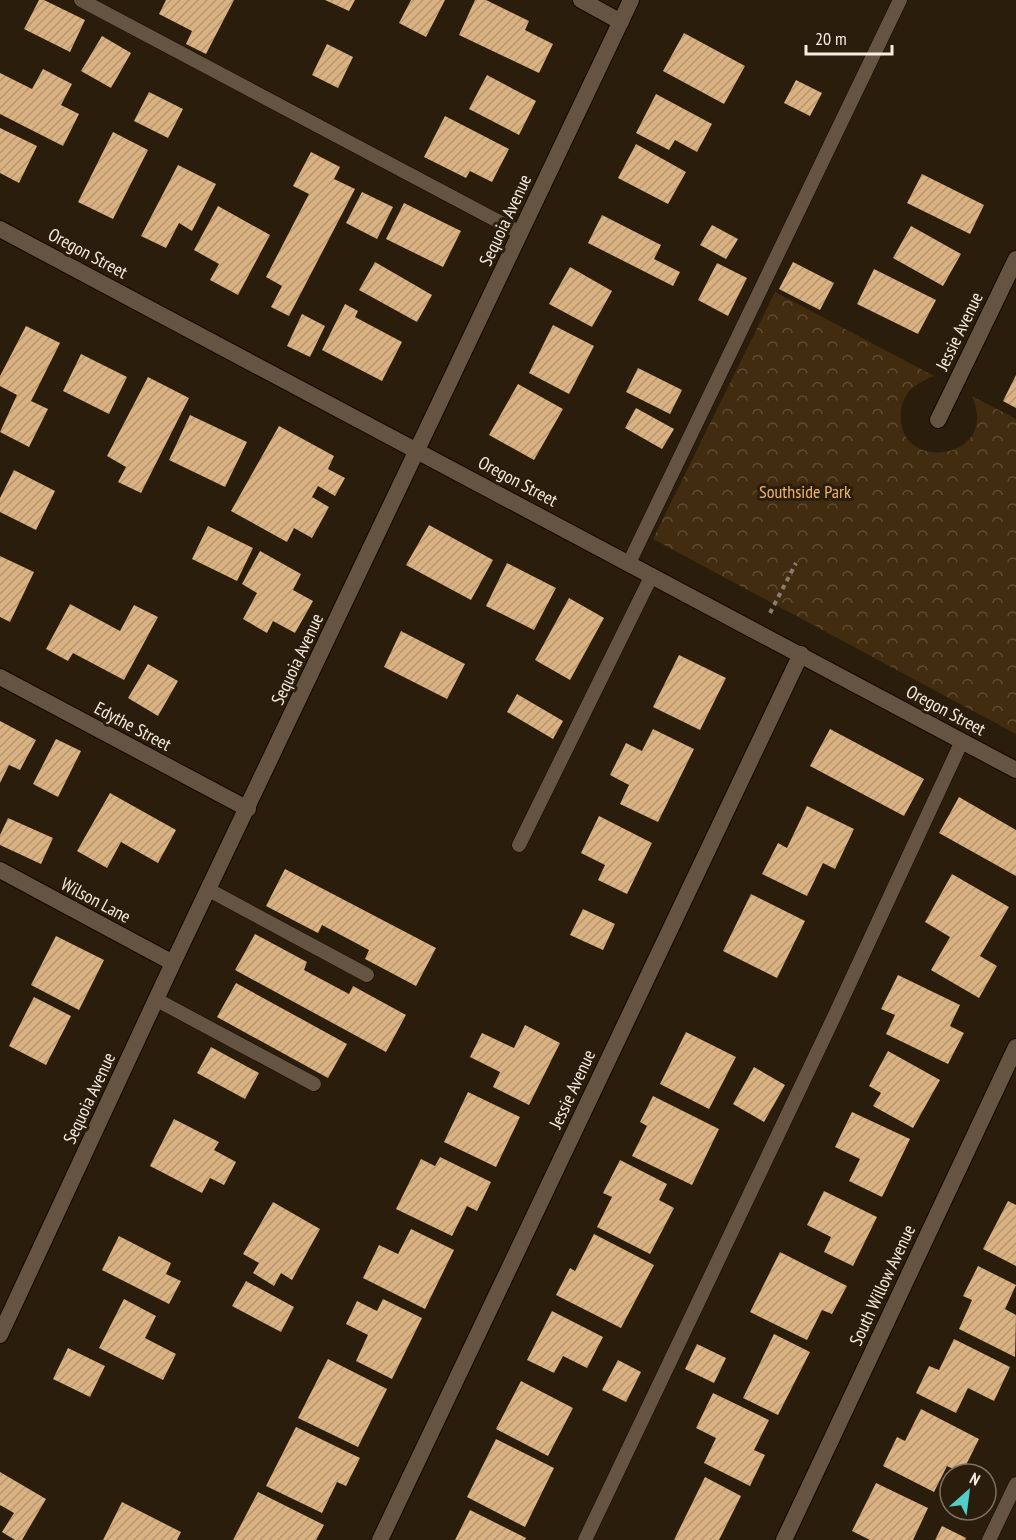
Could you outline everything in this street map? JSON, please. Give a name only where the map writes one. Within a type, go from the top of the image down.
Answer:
[{"type":"street","points":[[581,0],[621,21]]},
{"type":"street","name":"Sequoia Avenue","points":[[0,1335],[173,963],[631,0]]},
{"type":"street","name":"Oregon Street","points":[[0,229],[1016,770]]},
{"type":"street","name":"Jessie Avenue","points":[[938,420],[1016,259]]},
{"type":"street","name":"Jessie Avenue","points":[[380,1540],[801,654]]},
{"type":"street","name":"Edythe Street","points":[[0,677],[248,809]]},
{"type":"street","name":"Wilson Lane","points":[[0,870],[173,963]]},
{"type":"street","name":"South Willow Avenue","points":[[784,1540],[1016,1047]]},
{"type":"lane","points":[[81,0],[520,233]]},
{"type":"lane","points":[[629,563],[900,0]]},
{"type":"lane","points":[[519,845],[652,575]]},
{"type":"lane","points":[[585,1540],[828,1030],[962,741]]},
{"type":"lane","points":[[209,890],[366,975]]},
{"type":"lane","points":[[157,1000],[314,1084]]},
{"type":"lane","points":[[989,1540],[1016,1484]]},
{"type":"path","points":[[759,633],[796,563]]},
{"type":"green space","name":"Southside Park","points":[[775,292],[934,376],[911,390],[902,406],[904,433],[914,445],[929,452],[945,452],[961,446],[972,435],[977,418],[972,396],[1016,419],[1016,734],[653,539]]},
{"type":"building","points":[[39,0],[44,0],[85,20],[70,52],[24,29]]},
{"type":"building","points":[[166,0],[234,0],[206,54],[186,44],[192,31],[159,14]]},
{"type":"building","points":[[325,0],[355,0],[349,11]]},
{"type":"building","points":[[411,0],[445,0],[426,37],[399,23]]},
{"type":"building","points":[[475,0],[486,0],[529,21],[525,30],[553,44],[539,73],[459,35]]},
{"type":"building","points":[[684,33],[745,66],[724,104],[663,71]]},
{"type":"building","points":[[102,36],[131,53],[111,88],[81,71]]},
{"type":"building","points":[[327,44],[353,57],[338,88],[312,75]]},
{"type":"building","points":[[43,69],[72,84],[61,105],[79,114],[63,146],[0,114],[0,73],[32,89]]},
{"type":"building","points":[[487,75],[536,101],[519,135],[469,109]]},
{"type":"building","points":[[796,80],[822,93],[810,116],[784,103]]},
{"type":"building","points":[[149,92],[183,109],[168,138],[134,121]]},
{"type":"building","points":[[656,94],[712,124],[697,152],[675,140],[669,150],[636,133]]},
{"type":"building","points":[[445,116],[509,149],[492,182],[470,171],[466,178],[424,157]]},
{"type":"building","points":[[0,128],[37,146],[19,183],[0,173]]},
{"type":"building","points":[[113,132],[148,150],[113,219],[78,202]]},
{"type":"building","points":[[636,144],[686,172],[668,204],[618,178]]},
{"type":"building","points":[[311,152],[340,167],[334,179],[355,189],[289,316],[271,307],[282,286],[266,277],[309,194],[293,186]]},
{"type":"building","points":[[178,165],[216,184],[192,231],[179,223],[166,248],[141,236]]},
{"type":"building","points":[[922,174],[984,205],[970,234],[907,203]]},
{"type":"building","points":[[362,192],[393,207],[377,239],[346,223]]},
{"type":"building","points":[[404,203],[461,231],[443,267],[386,239]]},
{"type":"building","points":[[218,206],[270,235],[238,295],[210,280],[219,264],[194,250]]},
{"type":"building","points":[[602,215],[661,245],[654,259],[680,272],[673,286],[588,243]]},
{"type":"building","points":[[712,225],[738,239],[726,259],[700,245]]},
{"type":"building","points":[[911,226],[961,254],[943,286],[893,258]]},
{"type":"building","points":[[375,262],[432,295],[417,322],[359,290]]},
{"type":"building","points":[[793,262],[834,283],[820,310],[779,289]]},
{"type":"building","points":[[717,263],[747,278],[728,316],[698,300]]},
{"type":"building","points":[[570,267],[612,291],[592,327],[549,304]]},
{"type":"building","points":[[874,269],[936,300],[918,334],[857,304]]},
{"type":"building","points":[[345,304],[358,311],[355,317],[402,342],[382,381],[322,350]]},
{"type":"building","points":[[302,314],[325,326],[310,357],[287,346]]},
{"type":"building","points":[[553,325],[594,346],[569,394],[529,373]]},
{"type":"building","points":[[26,326],[60,343],[31,401],[48,409],[29,447],[0,432],[17,395],[0,386],[0,376]]},
{"type":"building","points":[[81,354],[127,377],[109,414],[63,391]]},
{"type":"building","points":[[638,368],[682,390],[670,414],[626,392]]},
{"type":"building","points":[[1016,375],[1016,408],[1003,401]]},
{"type":"building","points":[[148,377],[189,398],[141,493],[118,482],[126,467],[107,456]]},
{"type":"building","points":[[518,384],[563,409],[534,460],[489,435]]},
{"type":"building","points":[[636,408],[674,429],[662,449],[625,428]]},
{"type":"building","points":[[190,415],[247,442],[225,487],[169,460]]},
{"type":"building","points":[[279,426],[334,456],[328,469],[345,478],[335,496],[318,486],[312,497],[329,507],[312,538],[294,528],[287,542],[231,511]]},
{"type":"building","points":[[14,470],[55,491],[36,530],[0,512],[0,498]]},
{"type":"building","points":[[429,525],[493,560],[471,600],[406,565]]},
{"type":"building","points":[[208,526],[253,548],[237,581],[192,559]]},
{"type":"building","points":[[260,551],[301,574],[293,590],[313,601],[295,633],[273,621],[267,633],[243,619],[257,593],[242,584]]},
{"type":"building","points":[[0,556],[34,572],[10,622],[0,617]]},
{"type":"building","points":[[507,563],[556,588],[534,630],[486,606]]},
{"type":"building","points":[[569,598],[604,618],[570,680],[535,660]]},
{"type":"building","points":[[70,604],[120,631],[134,605],[158,617],[124,680],[73,653],[68,661],[46,649]]},
{"type":"building","points":[[401,631],[465,664],[447,699],[384,667]]},
{"type":"building","points":[[679,655],[726,678],[700,730],[653,707]]},
{"type":"building","points":[[148,664],[178,681],[158,716],[128,698]]},
{"type":"building","points":[[517,694],[563,721],[553,739],[507,712]]},
{"type":"building","points":[[0,721],[36,740],[20,770],[9,765],[0,783]]},
{"type":"building","points":[[653,729],[694,749],[658,822],[620,804],[629,785],[610,775],[626,743],[642,751]]},
{"type":"building","points":[[830,729],[924,779],[904,816],[810,766]]},
{"type":"building","points":[[56,739],[81,751],[58,797],[33,784]]},
{"type":"building","points":[[110,793],[176,830],[158,863],[121,842],[107,868],[77,851]]},
{"type":"building","points":[[959,797],[1016,830],[1016,876],[939,833]]},
{"type":"building","points":[[807,806],[854,829],[835,869],[823,863],[807,896],[762,874],[778,843],[787,848]]},
{"type":"building","points":[[599,816],[652,843],[627,894],[598,880],[605,865],[581,853]]},
{"type":"building","points":[[8,818],[53,838],[41,864],[0,845],[0,835]]},
{"type":"building","points":[[285,869],[436,948],[416,986],[365,959],[369,950],[322,925],[318,933],[266,906]]},
{"type":"building","points":[[952,874],[1009,907],[980,956],[997,966],[979,998],[931,970],[950,937],[925,922]]},
{"type":"building","points":[[751,894],[805,921],[777,978],[723,951]]},
{"type":"building","points":[[583,909],[615,924],[603,950],[570,935]]},
{"type":"building","points":[[255,934],[307,962],[304,970],[349,994],[353,986],[406,1015],[386,1052],[235,970]]},
{"type":"building","points":[[56,936],[104,960],[79,1010],[31,985]]},
{"type":"building","points":[[898,975],[960,1005],[950,1026],[964,1033],[948,1064],[886,1034],[895,1015],[881,1009]]},
{"type":"building","points":[[236,983],[347,1044],[328,1078],[217,1017]]},
{"type":"building","points":[[34,997],[71,1016],[46,1065],[9,1046]]},
{"type":"building","points":[[525,1025],[560,1043],[529,1105],[493,1087],[500,1072],[470,1057],[482,1033],[514,1048]]},
{"type":"building","points":[[686,1032],[736,1057],[709,1109],[660,1084]]},
{"type":"building","points":[[211,1047],[259,1073],[245,1099],[197,1073]]},
{"type":"building","points":[[888,1051],[940,1080],[913,1128],[873,1106],[881,1093],[869,1086]]},
{"type":"building","points":[[754,1067],[785,1085],[764,1122],[733,1104]]},
{"type":"building","points":[[468,1092],[520,1117],[496,1167],[444,1142]]},
{"type":"building","points":[[653,1096],[719,1129],[692,1185],[632,1156],[647,1126],[640,1122]]},
{"type":"building","points":[[852,1112],[910,1139],[882,1197],[849,1181],[860,1159],[835,1147]]},
{"type":"building","points":[[174,1119],[219,1142],[214,1150],[236,1162],[224,1185],[210,1178],[202,1193],[150,1166]]},
{"type":"building","points":[[440,1157],[491,1182],[477,1211],[467,1206],[452,1236],[396,1209],[421,1159],[435,1166]]},
{"type":"building","points":[[620,1160],[667,1184],[659,1200],[674,1208],[650,1254],[597,1227],[612,1197],[603,1193]]},
{"type":"building","points":[[824,1191],[877,1217],[853,1266],[824,1252],[831,1237],[807,1225]]},
{"type":"building","points":[[1008,1201],[1016,1205],[1016,1266],[983,1249]]},
{"type":"building","points":[[273,1202],[320,1229],[292,1280],[281,1273],[274,1286],[253,1273],[259,1263],[243,1254]]},
{"type":"building","points":[[411,1229],[454,1250],[425,1309],[363,1278],[379,1245],[398,1254]]},
{"type":"building","points":[[594,1234],[654,1265],[621,1328],[556,1295],[570,1268],[575,1271]]},
{"type":"building","points":[[119,1236],[171,1263],[166,1274],[181,1281],[169,1304],[102,1270]]},
{"type":"building","points":[[780,1252],[847,1286],[832,1314],[822,1310],[807,1340],[750,1312]]},
{"type":"building","points":[[978,1266],[1016,1285],[1005,1309],[1016,1315],[1015,1357],[959,1329],[972,1300],[963,1296]]},
{"type":"building","points":[[246,1281],[294,1307],[281,1332],[232,1306]]},
{"type":"building","points":[[124,1299],[156,1316],[145,1338],[176,1354],[163,1380],[99,1348]]},
{"type":"building","points":[[383,1299],[422,1318],[392,1379],[356,1361],[368,1335],[346,1324],[357,1301],[377,1311]]},
{"type":"building","points":[[552,1311],[603,1337],[587,1368],[563,1356],[554,1373],[527,1360]]},
{"type":"building","points":[[774,1334],[810,1352],[778,1415],[743,1398]]},
{"type":"building","points":[[954,1339],[1010,1367],[994,1401],[968,1388],[956,1413],[916,1393],[929,1366],[939,1370]]},
{"type":"building","points":[[697,1344],[726,1358],[714,1383],[685,1369]]},
{"type":"building","points":[[68,1348],[105,1366],[90,1397],[53,1379]]},
{"type":"building","points":[[328,1359],[387,1389],[358,1447],[298,1418]]},
{"type":"building","points":[[618,1360],[641,1372],[626,1402],[602,1390]]},
{"type":"building","points":[[521,1381],[573,1408],[548,1456],[496,1429]]},
{"type":"building","points":[[713,1393],[769,1420],[754,1450],[765,1455],[750,1486],[704,1463],[716,1438],[696,1428]]},
{"type":"building","points":[[921,1409],[979,1439],[968,1462],[938,1462],[938,1484],[934,1492],[883,1466],[897,1437],[905,1441]]},
{"type":"building","points":[[296,1427],[360,1458],[346,1486],[337,1482],[322,1513],[266,1486]]},
{"type":"building","points":[[496,1439],[554,1468],[525,1527],[467,1497]]},
{"type":"building","points":[[0,1472],[46,1499],[22,1540],[15,1540],[2,1532],[14,1513],[0,1505]]},
{"type":"building","points":[[705,1477],[741,1496],[719,1540],[674,1540]]},
{"type":"building","points":[[876,1483],[928,1508],[913,1540],[870,1540],[852,1531]]},
{"type":"building","points":[[258,1492],[324,1525],[316,1540],[233,1540]]},
{"type":"building","points":[[122,1502],[181,1532],[177,1540],[103,1540]]},
{"type":"building","points":[[470,1510],[526,1538],[525,1540],[455,1540]]},
{"type":"building","points":[[942,1526],[966,1538],[965,1540],[935,1540]]}]
